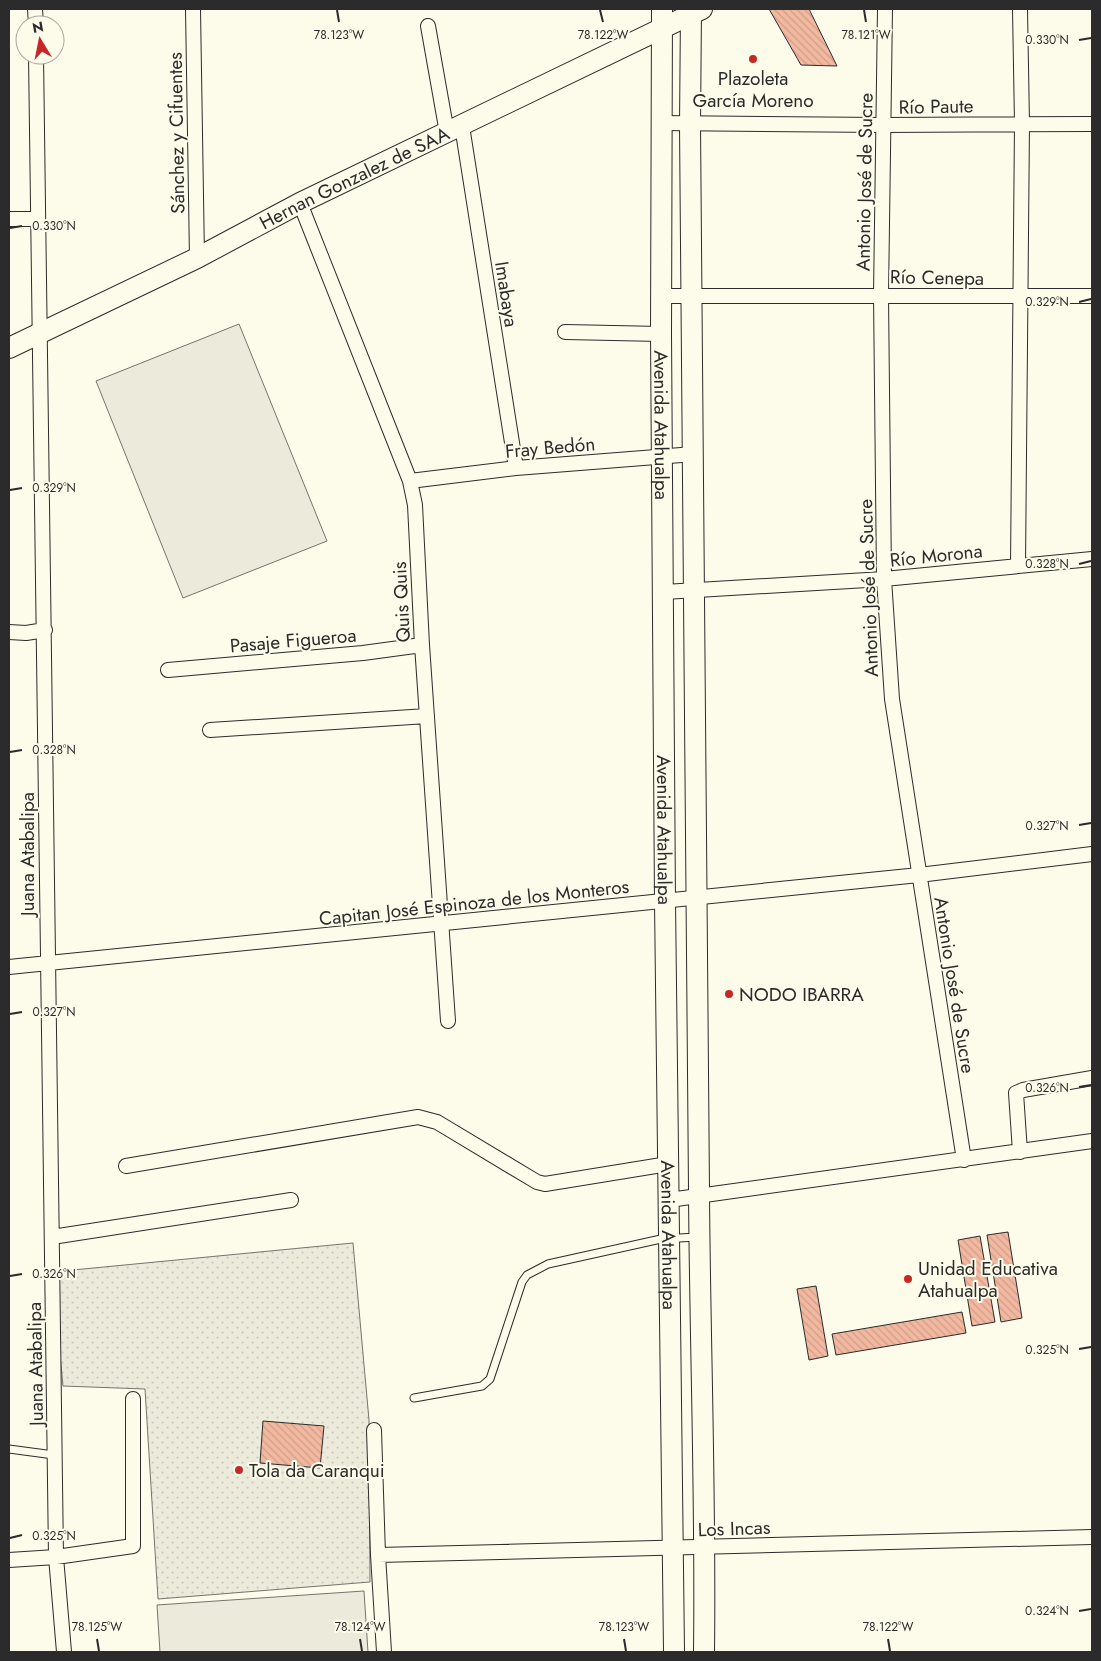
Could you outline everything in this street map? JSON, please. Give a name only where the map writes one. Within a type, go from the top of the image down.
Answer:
[{"type":"main road","name":"Hernan Gonzalez de SAA","points":[[9,348],[197,258],[300,202],[454,130],[612,50],[662,19],[695,10]]},
{"type":"main road","name":"Avenida Atahualpa","points":[[695,10],[690,125],[698,898],[699,1197],[706,1547],[704,1652]]},
{"type":"main road","name":"Avenida Atahualpa","points":[[662,19],[660,123],[665,901],[668,1200],[671,1238],[674,1652]]},
{"type":"street","name":"Sánchez y Cifuentes","points":[[193,9],[197,258]]},
{"type":"street","name":"Antonio José de Sucre","points":[[886,9],[881,295],[884,580],[892,699],[964,1160]]},
{"type":"street","points":[[1018,566],[1022,124],[1020,9]]},
{"type":"street","name":"Imabaya","points":[[428,26],[454,130],[516,468]]},
{"type":"street","name":"Juana Atabalipa","points":[[36,65],[42,333],[46,963],[52,1237],[54,1455],[56,1557],[64,1652]]},
{"type":"street","name":"Río Paute","points":[[660,123],[690,125],[883,126],[1092,124]]},
{"type":"street","name":"Quis Quis","points":[[300,202],[410,481],[415,505],[422,645],[448,1021]]},
{"type":"street","points":[[9,219],[38,219]]},
{"type":"street","name":"Río Cenepa","points":[[662,296],[1092,296]]},
{"type":"street","points":[[565,332],[661,334]]},
{"type":"street","name":"Fray Bedón","points":[[410,481],[516,468],[694,454]]},
{"type":"street","name":"Río Morona","points":[[664,592],[884,580],[1092,558]]},
{"type":"street","points":[[9,632],[26,633],[45,630]]},
{"type":"street","name":"Pasaje Figueroa","points":[[168,670],[373,652],[422,645]]},
{"type":"street","points":[[210,730],[427,716]]},
{"type":"street","name":"Capitan José Espinoza de los Monteros","points":[[9,967],[919,875],[1092,854]]},
{"type":"street","points":[[1020,1152],[1016,1094],[1023,1090],[1092,1078]]},
{"type":"street","points":[[126,1166],[418,1117],[438,1122],[537,1182],[545,1184],[668,1164]]},
{"type":"street","points":[[668,1200],[1092,1141]]},
{"type":"street","points":[[52,1237],[291,1200]]},
{"type":"street","points":[[9,1560],[56,1557],[133,1546],[133,1399]]},
{"type":"street","points":[[374,1430],[378,1554],[384,1652]]},
{"type":"street","name":"Los Incas","points":[[378,1554],[672,1549],[1092,1537]]},
{"type":"lane","points":[[414,1398],[482,1386],[490,1379],[522,1282],[527,1275],[548,1264],[671,1238],[700,1236]]},
{"type":"lane","points":[[9,1449],[54,1455]]},
{"type":"shaded area","points":[[239,324],[327,541],[183,598],[96,381]]},
{"type":"shaded area","points":[[353,1243],[369,1420],[370,1582],[158,1599],[145,1389],[63,1386],[52,1272]]},
{"type":"shaded area","points":[[364,1591],[368,1652],[160,1652],[157,1605]]},
{"type":"building","points":[[769,9],[809,9],[837,66],[801,65]]},
{"type":"building","points":[[1008,1232],[1022,1318],[1001,1322],[987,1235]]},
{"type":"building","points":[[980,1236],[995,1322],[972,1326],[958,1240]]},
{"type":"building","points":[[816,1286],[828,1356],[809,1360],[797,1289]]},
{"type":"building","points":[[962,1312],[966,1333],[836,1355],[832,1334]]},
{"type":"building","points":[[263,1421],[324,1426],[320,1468],[260,1463]]},
{"type":"place","name":"Plazoleta García Moreno","points":[[753,59]]},
{"type":"place","name":"NODO IBARRA","points":[[729,994]]},
{"type":"place","name":"Unidad Educativa Atahualpa","points":[[908,1279]]},
{"type":"place","name":"Tola da Caranqui","points":[[239,1470]]}]
